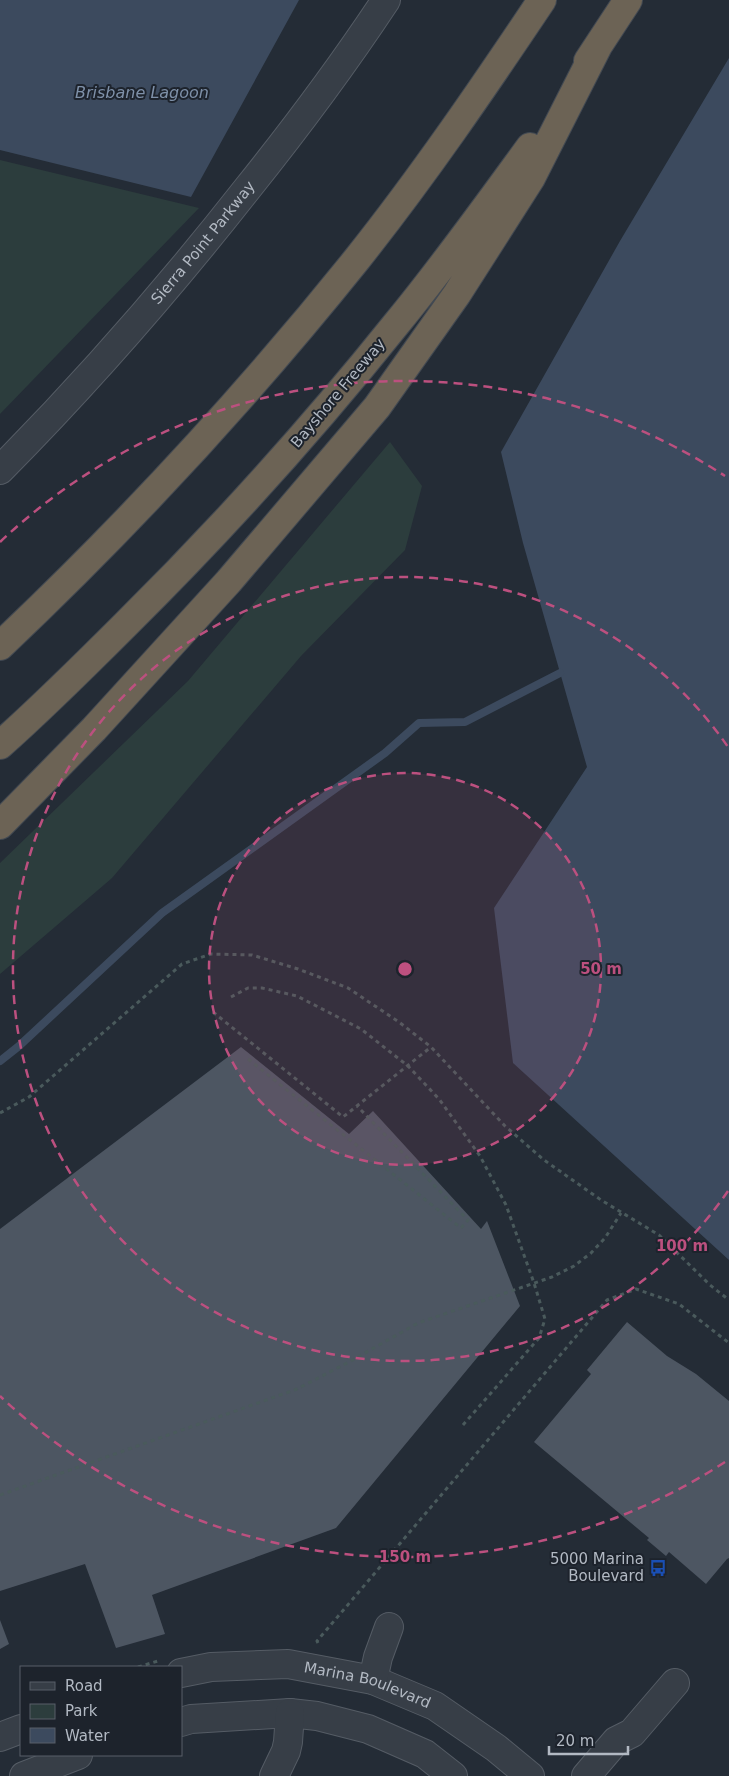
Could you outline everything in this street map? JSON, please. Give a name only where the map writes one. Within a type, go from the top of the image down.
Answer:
[{"type":"highway","points":[[0,646],[52,597],[132,516],[210,432],[285,346],[357,258],[423,171],[490,78],[542,0]]},
{"type":"highway","name":"Bayshore Freeway","points":[[0,745],[171,580],[325,410],[398,322],[468,232],[535,140],[628,0]]},
{"type":"highway","points":[[0,825],[100,722],[223,588],[377,408],[457,294],[531,178],[598,46]]},
{"type":"street","name":"Sierra Point Parkway","points":[[0,470],[44,426],[115,348],[206,240],[295,128],[386,0]]},
{"type":"street","points":[[373,1680],[378,1657],[389,1627]]},
{"type":"street","name":"Marina Boulevard","points":[[182,1673],[211,1667],[288,1664],[373,1680],[435,1706],[496,1748],[530,1776]]},
{"type":"street","points":[[586,1776],[616,1740],[632,1733],[675,1683]]},
{"type":"street","points":[[182,1722],[190,1719],[290,1713],[317,1716],[368,1729],[425,1754],[453,1776]]},
{"type":"street","points":[[274,1776],[286,1751],[290,1713]]},
{"type":"street","points":[[0,1737],[20,1729]]},
{"type":"street","points":[[610,1776],[629,1752],[632,1733]]},
{"type":"street","points":[[24,1776],[75,1756]]},
{"type":"path","points":[[0,1113],[29,1097],[182,964],[211,954],[252,955],[298,969],[348,988],[399,1022],[432,1047],[505,1126],[544,1160],[621,1213],[659,1235],[729,1300]]},
{"type":"path","points":[[231,997],[248,988],[262,988],[297,996],[361,1029],[408,1066],[439,1099],[480,1156],[506,1205],[545,1319],[539,1338],[463,1425]]},
{"type":"path","points":[[213,1012],[343,1117],[432,1047]]},
{"type":"path","points":[[248,1059],[461,1228],[468,1220],[357,1106]]},
{"type":"path","points":[[0,1495],[297,1389],[418,1323],[552,1277],[574,1266],[591,1253],[605,1238],[621,1213]]},
{"type":"path","points":[[319,1646],[317,1641],[607,1300],[636,1289],[679,1304],[729,1343]]},
{"type":"green space","points":[[0,160],[199,208],[0,414]]},
{"type":"green space","points":[[390,442],[422,486],[405,550],[301,656],[112,878],[0,974],[0,863],[188,681]]},
{"type":"water","name":"Brisbane Lagoon","points":[[0,0],[299,0],[191,197],[0,150]]},
{"type":"water","points":[[729,58],[729,1260],[513,1063],[494,908],[587,767],[523,543],[501,452],[620,241]]},
{"type":"building","points":[[241,1047],[349,1134],[373,1111],[481,1229],[487,1221],[520,1306],[336,1528],[152,1595],[165,1634],[116,1648],[85,1564],[0,1591],[0,1229]]},
{"type":"building","points":[[627,1322],[667,1356],[696,1374],[729,1401],[729,1558],[706,1584],[669,1552],[666,1556],[647,1540],[649,1538],[534,1442],[591,1374],[587,1370]]},
{"type":"building","points":[[0,1620],[9,1644],[0,1649]]},
{"type":"waterway","points":[[0,1061],[19,1046],[162,913],[385,753],[419,723],[465,722],[560,673]]},
{"type":"place","name":"5000 Marina Boulevard","points":[[658,1568]]}]
